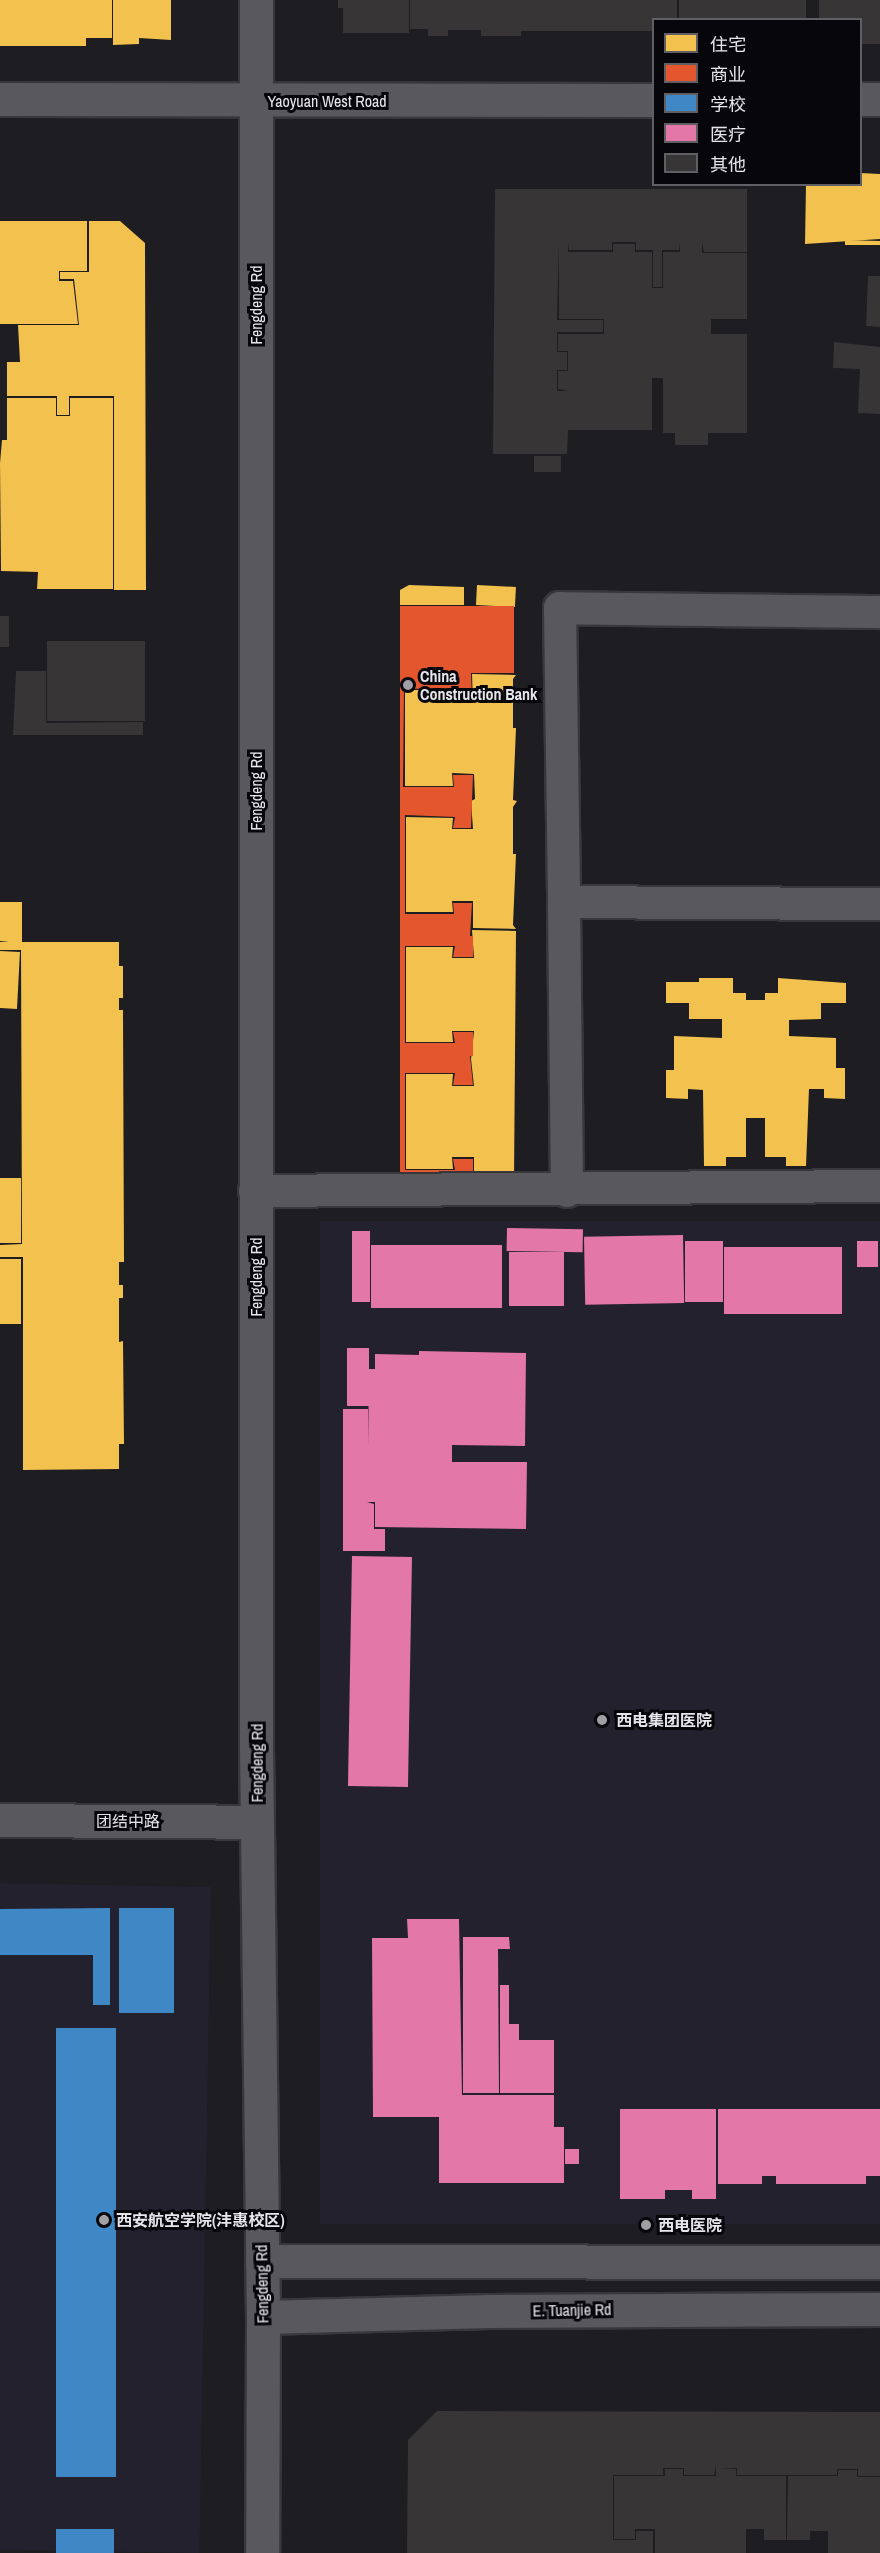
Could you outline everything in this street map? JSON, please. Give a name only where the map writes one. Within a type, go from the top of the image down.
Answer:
[{"type":"street","name":"Fengdeng Rd","points":[[256,0],[255,1191],[257,1822],[263,2317],[262,2553]]},
{"type":"street","name":"Yaoyuan West Road","points":[[0,99],[652,100]]},
{"type":"street","points":[[862,99],[880,99]]},
{"type":"street","points":[[567,1191],[560,608],[880,612]]},
{"type":"street","points":[[564,902],[880,904]]},
{"type":"street","points":[[255,1191],[567,1191],[880,1186]]},
{"type":"street","name":"团结中路","points":[[0,1820],[257,1822]]},
{"type":"street","points":[[262,2261],[880,2262]]},
{"type":"street","name":"E. Tuanjie Rd","points":[[263,2317],[489,2311],[880,2309]]},
{"type":"shaded area","name":"西电集团医院","points":[[320,1221],[880,1221],[880,2224],[320,2224]]},
{"type":"shaded area","name":"西安航空学院(沣惠校区)","points":[[0,1883],[211,1887],[199,2553],[0,2549]]},
{"type":"building: 住宅","points":[[0,0],[112,0],[112,38],[86,38],[86,46],[0,46]]},
{"type":"building: 住宅","points":[[113,0],[171,0],[171,40],[139,38],[139,44],[113,45]]},
{"type":"building: 住宅","points":[[862,173],[880,174],[880,239],[805,244],[806,186],[862,186]]},
{"type":"building: 住宅","points":[[0,221],[87,221],[87,271],[59,271],[59,281],[73,281],[78,324],[0,324]]},
{"type":"building: 住宅","points":[[89,221],[120,221],[145,243],[146,590],[114,590],[114,396],[69,396],[69,415],[57,415],[57,396],[7,396],[7,362],[20,362],[18,325],[79,325],[74,279],[60,279],[60,272],[89,272]]},
{"type":"building: 住宅","points":[[845,240],[880,241],[880,245],[845,245]]},
{"type":"building: 住宅","points":[[7,398],[56,398],[56,416],[70,416],[70,398],[113,398],[113,589],[37,589],[38,572],[1,571],[0,463],[2,440],[7,440]]},
{"type":"building: 住宅","points":[[409,585],[464,587],[464,605],[400,605],[400,590]]},
{"type":"building: 住宅","points":[[477,585],[516,587],[515,607],[476,605]]},
{"type":"building: 住宅","points":[[472,674],[516,675],[513,679],[513,728],[516,728],[513,800],[517,801],[513,807],[513,854],[516,854],[513,925],[516,929],[473,928],[473,901],[452,901],[453,912],[406,912],[406,817],[453,818],[452,829],[473,829],[471,801],[475,799],[474,774],[452,773],[453,786],[405,786],[405,690],[453,690],[452,703],[473,703]]},
{"type":"building: 住宅","points":[[0,902],[22,902],[22,942],[119,942],[119,966],[123,966],[123,998],[119,998],[119,1010],[123,1010],[124,1262],[119,1262],[119,1285],[123,1285],[123,1298],[119,1298],[119,1342],[123,1341],[124,1444],[119,1444],[119,1469],[23,1470],[23,1257],[0,1257],[0,1245],[22,1244],[21,950],[0,950],[0,942],[9,942],[0,941]]},
{"type":"building: 住宅","points":[[472,930],[516,931],[514,1181],[474,1181],[474,1157],[452,1157],[453,1169],[406,1169],[406,1074],[453,1074],[452,1086],[474,1086],[471,1059],[474,1031],[452,1031],[453,1042],[406,1042],[406,947],[453,947],[452,958],[474,958]]},
{"type":"building: 住宅","points":[[0,951],[20,952],[17,1009],[0,1008]]},
{"type":"building: 住宅","points":[[699,978],[733,978],[733,993],[746,993],[746,1000],[765,1000],[765,993],[778,993],[778,978],[846,983],[846,1003],[821,1003],[821,1019],[789,1020],[789,1036],[836,1038],[836,1068],[845,1068],[845,1099],[824,1098],[824,1089],[809,1089],[806,1166],[786,1166],[786,1157],[765,1157],[765,1118],[746,1118],[746,1157],[726,1157],[726,1166],[704,1166],[703,1090],[688,1089],[688,1099],[666,1098],[666,1070],[674,1070],[674,1036],[722,1038],[722,1019],[689,1019],[689,1003],[666,1003],[666,982],[699,982]]},
{"type":"building: 住宅","points":[[0,1178],[21,1178],[21,1243],[0,1243]]},
{"type":"building: 住宅","points":[[0,1259],[21,1259],[21,1324],[0,1324]]},
{"type":"building: 商业","points":[[400,606],[514,606],[514,673],[471,673],[472,701],[453,701],[455,688],[404,689],[403,787],[454,787],[453,775],[473,775],[471,828],[453,828],[455,817],[405,815],[405,914],[454,914],[453,903],[472,903],[470,936],[473,936],[473,957],[453,957],[455,946],[405,946],[405,1043],[455,1043],[453,1032],[473,1032],[473,1056],[470,1056],[473,1085],[453,1085],[455,1073],[405,1073],[405,1170],[455,1170],[453,1159],[473,1159],[473,1180],[400,1185]]},
{"type":"building: 学校","points":[[110,1908],[110,2005],[93,2005],[93,1955],[0,1955],[0,1909]]},
{"type":"building: 学校","points":[[119,1908],[174,1908],[174,2013],[119,2013]]},
{"type":"building: 学校","points":[[56,2028],[116,2028],[116,2477],[56,2477]]},
{"type":"building: 学校","points":[[56,2529],[114,2529],[114,2553],[56,2553]]},
{"type":"building: 医疗","points":[[507,1228],[583,1229],[583,1252],[507,1251]]},
{"type":"building: 医疗","points":[[352,1231],[370,1231],[370,1302],[352,1302]]},
{"type":"building: 医疗","points":[[683,1235],[684,1303],[585,1305],[584,1237]]},
{"type":"building: 医疗","points":[[685,1241],[723,1241],[723,1302],[685,1302]]},
{"type":"building: 医疗","points":[[857,1241],[878,1241],[878,1267],[857,1267]]},
{"type":"building: 医疗","points":[[371,1245],[502,1245],[502,1308],[371,1308]]},
{"type":"building: 医疗","points":[[724,1247],[842,1247],[842,1314],[724,1314]]},
{"type":"building: 医疗","points":[[509,1252],[564,1252],[564,1306],[509,1306]]},
{"type":"building: 医疗","points":[[347,1348],[369,1348],[369,1406],[347,1406]]},
{"type":"building: 医疗","points":[[419,1351],[526,1353],[525,1446],[452,1445],[452,1462],[527,1462],[526,1529],[375,1527],[375,1502],[367,1502],[374,1504],[374,1529],[385,1529],[385,1551],[343,1551],[343,1409],[368,1409],[368,1446],[369,1369],[375,1369],[375,1354],[419,1355]]},
{"type":"building: 医疗","points":[[352,1556],[412,1557],[408,1787],[348,1786]]},
{"type":"building: 医疗","points":[[407,1919],[459,1919],[462,2095],[554,2095],[554,2127],[564,2127],[564,2183],[439,2183],[439,2117],[373,2117],[372,1938],[408,1938]]},
{"type":"building: 医疗","points":[[463,1937],[509,1937],[510,1949],[498,1949],[499,2093],[463,2093]]},
{"type":"building: 医疗","points":[[500,1985],[509,1985],[509,2024],[519,2024],[519,2040],[554,2040],[554,2093],[500,2093]]},
{"type":"building: 医疗","points":[[620,2109],[716,2109],[716,2199],[692,2199],[692,2190],[665,2190],[665,2199],[620,2199]]},
{"type":"building: 医疗","points":[[718,2109],[880,2109],[880,2176],[866,2176],[866,2184],[776,2184],[776,2176],[762,2176],[762,2184],[718,2184]]},
{"type":"building: 医疗","points":[[565,2149],[579,2149],[579,2164],[565,2164]]},
{"type":"building: 其他","points":[[338,0],[409,0],[409,33],[343,33],[343,8],[338,8]]},
{"type":"building: 其他","points":[[410,0],[677,0],[677,18],[652,18],[652,31],[521,31],[521,36],[481,36],[481,30],[448,30],[448,36],[428,36],[428,29],[410,29]]},
{"type":"building: 其他","points":[[679,0],[806,0],[806,18],[679,18]]},
{"type":"building: 其他","points":[[819,0],[880,0],[880,44],[862,44],[862,18],[819,18]]},
{"type":"building: 其他","points":[[495,189],[747,189],[747,252],[704,252],[702,243],[702,253],[747,253],[747,319],[711,319],[711,334],[747,334],[747,433],[708,433],[708,445],[675,445],[675,433],[663,433],[663,378],[652,378],[652,430],[568,430],[567,454],[493,454]],"holes":[[[612,242],[636,242],[636,250],[653,250],[653,287],[662,287],[662,250],[679,250],[680,243],[680,252],[663,252],[663,288],[652,288],[652,252],[635,252],[635,244],[613,244],[613,252],[568,252],[568,243],[569,250],[612,250]],[[559,243],[559,319],[604,319],[604,334],[558,334],[558,351],[568,351],[568,371],[558,371],[558,389],[568,391],[557,391],[557,370],[567,370],[567,352],[557,352],[557,332],[603,332],[603,320],[557,320]]]},
{"type":"building: 其他","points":[[868,276],[880,276],[880,327],[866,326]]},
{"type":"building: 其他","points":[[834,342],[880,347],[880,414],[858,413],[860,369],[833,368]]},
{"type":"building: 其他","points":[[534,456],[561,456],[561,472],[534,472]]},
{"type":"building: 其他","points":[[0,616],[9,616],[9,647],[0,647]]},
{"type":"building: 其他","points":[[47,641],[145,641],[145,721],[47,721]]},
{"type":"building: 其他","points":[[16,671],[46,671],[46,723],[143,722],[143,735],[13,735]]},
{"type":"building: 其他","points":[[437,2411],[880,2412],[880,2476],[858,2476],[858,2469],[837,2469],[837,2475],[737,2475],[737,2468],[719,2469],[736,2469],[736,2476],[786,2476],[786,2540],[764,2540],[764,2529],[746,2529],[746,2553],[655,2553],[655,2529],[635,2529],[635,2539],[614,2539],[614,2476],[665,2476],[665,2469],[683,2469],[683,2476],[716,2476],[716,2465],[714,2475],[684,2475],[684,2468],[663,2468],[663,2475],[613,2475],[613,2540],[636,2540],[636,2531],[653,2531],[653,2553],[407,2553],[408,2440]]},
{"type":"building: 其他","points":[[838,2470],[857,2470],[857,2477],[880,2477],[880,2553],[828,2553],[828,2531],[810,2531],[810,2540],[787,2540],[788,2476],[838,2476]]},
{"type":"place","name":"China Construction Bank","points":[[408,685]]},
{"type":"place","name":"西电集团医院","points":[[602,1720]]},
{"type":"place","name":"西安航空学院(沣惠校区)","points":[[104,2220]]},
{"type":"place","name":"西电医院","points":[[646,2225]]}]
